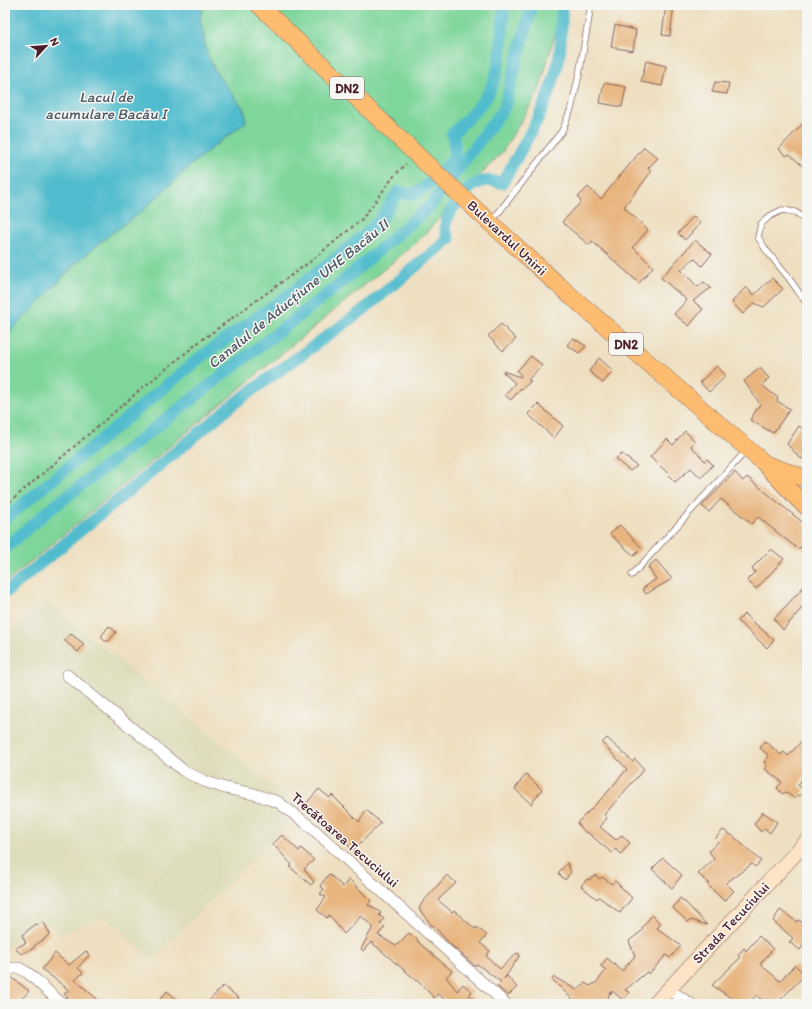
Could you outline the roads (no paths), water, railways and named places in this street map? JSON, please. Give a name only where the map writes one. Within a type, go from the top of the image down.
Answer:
[{"type":"main road","name":"Bulevardul Unirii","points":[[259,5],[468,203],[556,283],[764,463],[807,507]]},
{"type":"main road","name":"Bulevardul Unirii","points":[[764,463],[807,479]]},
{"type":"main road","name":"Strada Tecuciului","points":[[655,1004],[807,841]]},
{"type":"street","name":"Trecătoarea Tecuciului","points":[[67,675],[184,771],[204,781],[225,788],[254,794],[278,802],[312,828],[506,1004]]},
{"type":"street","points":[[11,968],[28,972],[62,1004]]},
{"type":"street","points":[[668,989],[691,1004]]},
{"type":"lane","points":[[490,222],[562,131],[571,109],[579,75],[591,5]]},
{"type":"lane","points":[[807,220],[795,212],[782,210],[770,216],[761,224],[758,237],[766,250],[807,304]]},
{"type":"lane","points":[[632,575],[747,449]]},
{"type":"water","name":"Lacul de acumulare Bacău I","points":[[5,5],[204,5],[200,17],[207,53],[215,71],[243,108],[246,116],[245,123],[192,164],[140,213],[113,232],[75,264],[16,326],[5,334]]},
{"type":"waterway","points":[[5,519],[202,356],[286,297],[365,235],[382,217],[398,192],[409,194],[416,193],[430,183],[447,166],[453,159],[455,153],[452,134],[482,102],[490,90],[494,80],[500,59],[504,5]]},
{"type":"waterway","name":"Canalul de Aducțiune UHE Bacău II","points":[[5,548],[43,515],[341,283],[432,204],[504,108],[532,5]]},
{"type":"waterway","points":[[5,593],[236,402],[362,311],[449,239],[446,232],[446,224],[448,217],[456,204],[471,187],[479,183],[490,181],[502,183],[542,110],[554,79],[558,63],[561,42],[562,5]]}]
